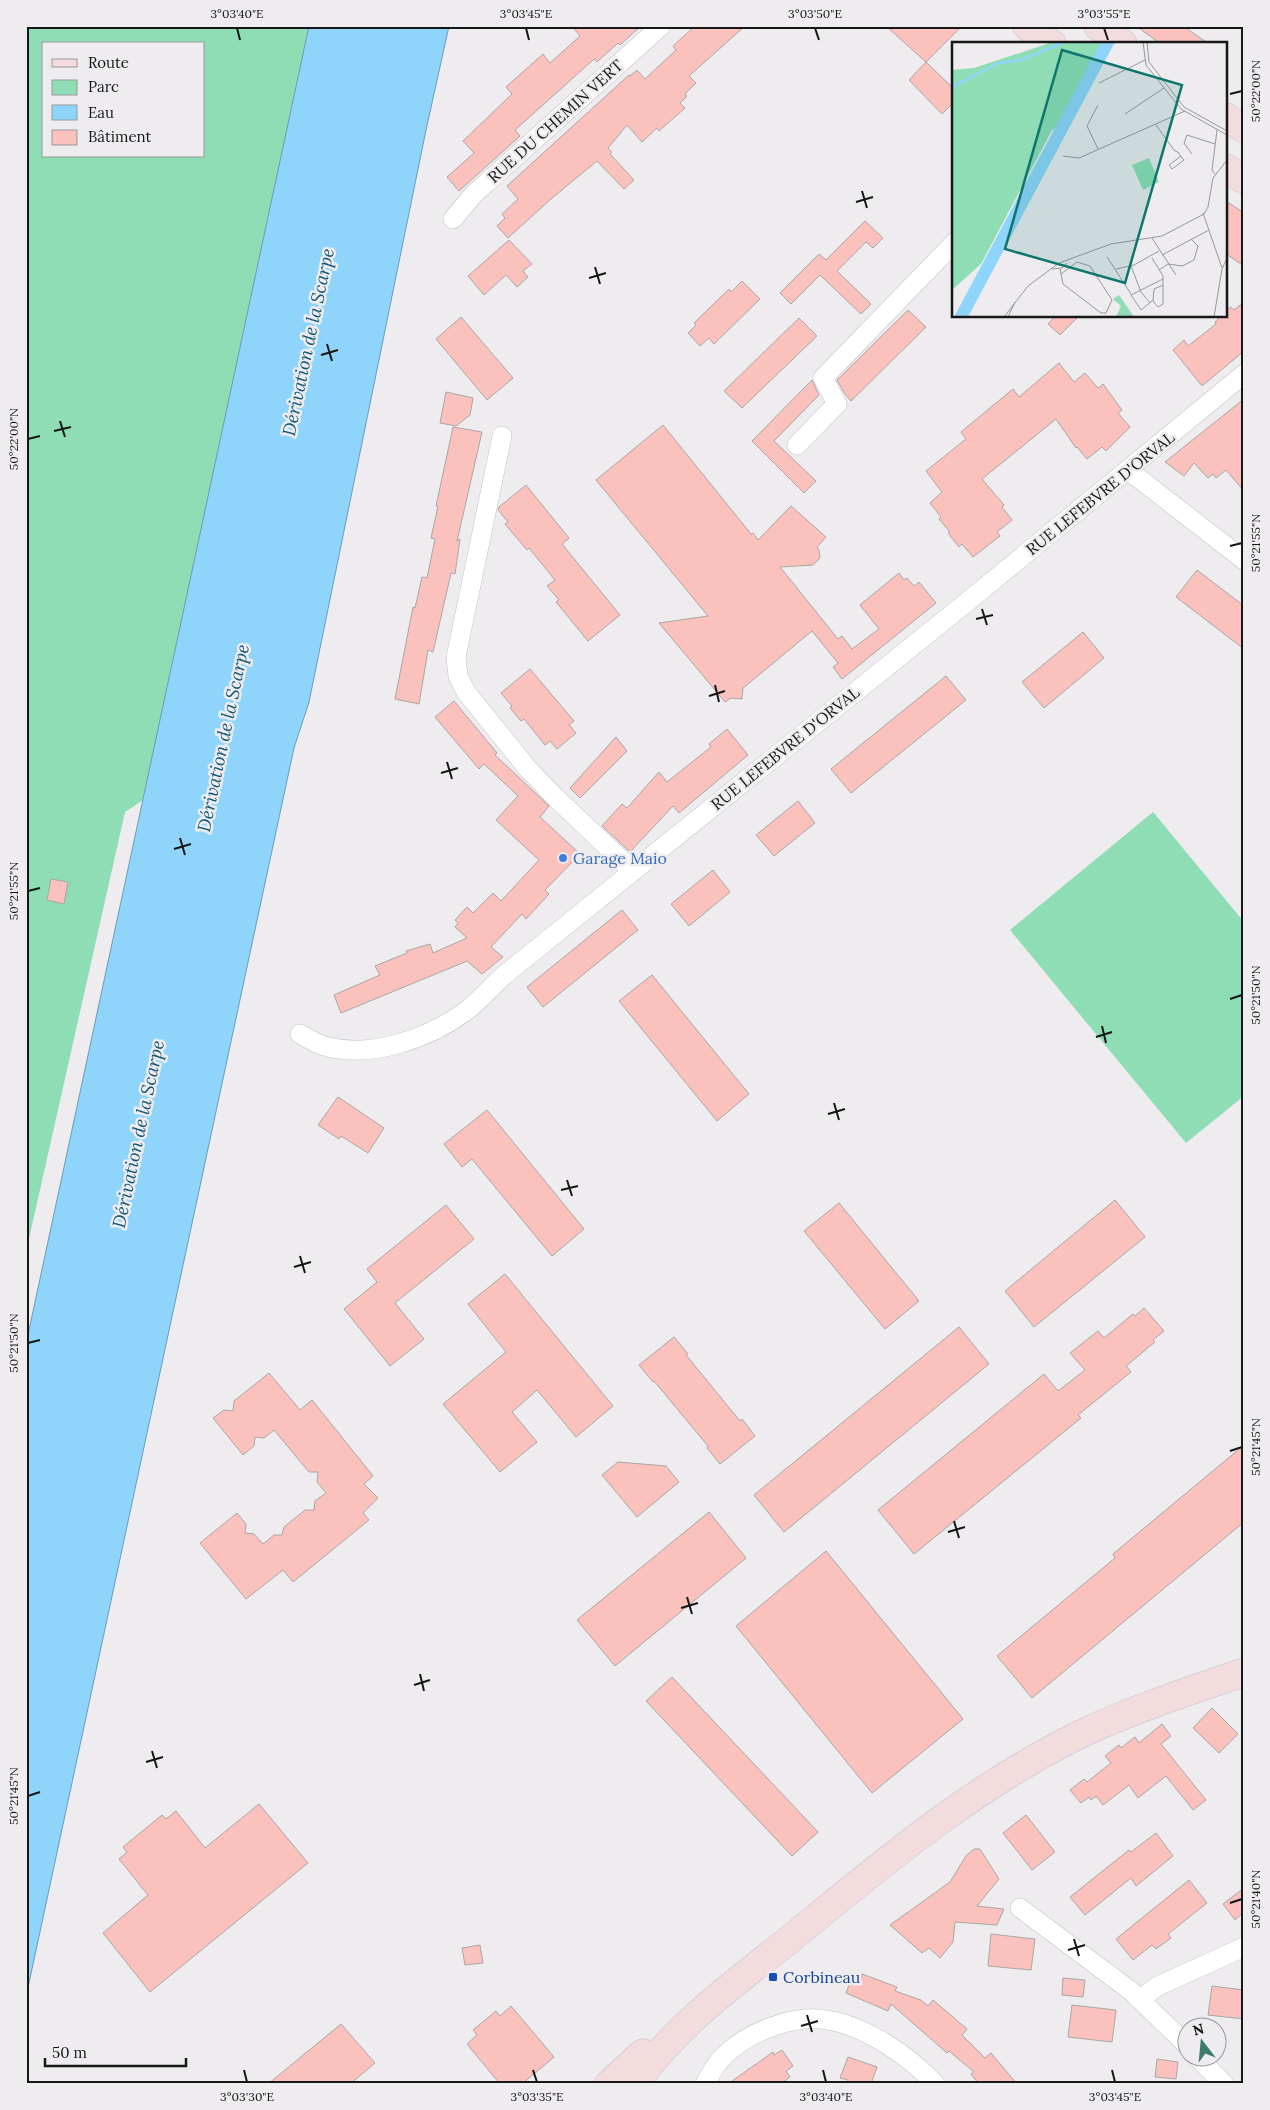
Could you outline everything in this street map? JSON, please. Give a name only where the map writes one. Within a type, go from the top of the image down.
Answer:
[{"type":"main road","points":[[1027,26],[1049,42]]},
{"type":"main road","points":[[1098,26],[1120,42]]},
{"type":"main road","points":[[1228,118],[1244,129]]},
{"type":"main road","points":[[1228,169],[1244,180]]},
{"type":"main road","points":[[635,2084],[661,2049],[699,2013],[942,1817],[1022,1766],[1098,1726],[1244,1672]]},
{"type":"main road","points":[[609,2084],[653,2045],[699,2013]]},
{"type":"street","name":"RUE DU CHEMIN VERT","points":[[453,219],[474,194],[661,26]]},
{"type":"street","points":[[797,445],[837,404],[823,378],[952,245]]},
{"type":"street","name":"RUE LEFEBVRE D'ORVAL","points":[[300,1034],[327,1047],[355,1050],[372,1049],[406,1041],[434,1029],[467,1010],[508,972],[1244,374]]},
{"type":"street","points":[[502,436],[456,657],[458,676],[466,692],[538,780],[633,871]]},
{"type":"street","points":[[1128,470],[1244,560]]},
{"type":"street","points":[[1020,1908],[1140,1999],[1178,2036]]},
{"type":"street","points":[[1140,1999],[1158,1986],[1244,1947]]},
{"type":"street","points":[[705,2084],[721,2059],[740,2043],[788,2023],[821,2019],[849,2027],[887,2044],[912,2061],[935,2084]]},
{"type":"street","points":[[1208,2068],[1224,2084]]},
{"type":"green space","points":[[26,26],[421,26],[270,716],[125,812],[26,1252]]},
{"type":"green space","points":[[1153,812],[1244,922],[1244,1096],[1186,1143],[1010,930]]},
{"type":"water","name":"Dérivation de la Scarpe","points":[[309,26],[449,26],[309,702],[294,748],[26,1997],[26,1344]]},
{"type":"building","points":[[572,26],[641,26],[597,62],[594,59],[515,130],[520,136],[459,191],[447,177],[474,153],[463,141],[512,94],[506,87],[543,54],[550,63],[580,36]]},
{"type":"building","points":[[695,26],[745,26],[689,76],[696,83],[685,94],[687,96],[680,103],[685,108],[659,131],[657,128],[642,142],[627,125],[608,148],[612,152],[610,154],[634,180],[624,189],[597,161],[508,238],[497,226],[505,218],[502,214],[518,199],[507,186],[629,75],[637,70],[645,79],[676,50],[673,46]]},
{"type":"building","points":[[886,26],[962,26],[926,62]]},
{"type":"building","points":[[1136,26],[1183,26],[1206,42],[1158,42]]},
{"type":"building","points":[[926,62],[952,87],[952,104],[942,114],[909,80]]},
{"type":"building","points":[[1228,202],[1244,213],[1244,266],[1228,255]]},
{"type":"building","points":[[865,221],[883,238],[873,248],[866,242],[837,271],[871,304],[861,314],[820,275],[791,304],[780,293],[819,254],[826,260]]},
{"type":"building","points":[[509,240],[532,264],[523,271],[528,277],[517,287],[506,275],[484,295],[468,276]]},
{"type":"building","points":[[742,281],[760,299],[714,344],[709,338],[700,346],[688,333],[696,325],[694,323],[729,289],[731,292]]},
{"type":"building","points":[[1244,302],[1244,351],[1202,386],[1173,350],[1184,340],[1188,346],[1216,324],[1215,322],[1219,318],[1228,318],[1228,309],[1231,307],[1234,310]]},
{"type":"building","points":[[908,310],[926,327],[851,401],[837,380]]},
{"type":"building","points":[[461,317],[513,378],[487,400],[436,339]]},
{"type":"building","points":[[799,318],[817,336],[742,408],[724,391]]},
{"type":"building","points":[[1053,318],[1077,318],[1060,335],[1048,324]]},
{"type":"building","points":[[1059,363],[1074,382],[1085,373],[1098,388],[1103,384],[1122,410],[1118,413],[1130,427],[1106,451],[1102,447],[1087,459],[1076,448],[1056,419],[982,479],[1004,505],[1002,507],[1012,520],[997,532],[1000,536],[973,557],[962,544],[959,547],[930,503],[942,492],[926,471],[966,439],[961,432],[1013,389],[1019,397]]},
{"type":"building","points":[[812,380],[819,395],[774,441],[816,481],[804,493],[752,441]]},
{"type":"building","points":[[446,392],[473,398],[470,415],[456,426],[440,423]]},
{"type":"building","points":[[1244,399],[1244,491],[1226,470],[1216,478],[1213,474],[1208,478],[1194,463],[1184,476],[1165,462]]},
{"type":"building","points":[[663,425],[751,534],[753,533],[758,540],[791,506],[826,537],[817,547],[820,558],[813,565],[780,567],[838,639],[842,636],[852,649],[879,629],[860,605],[899,573],[904,580],[907,578],[914,586],[919,582],[936,603],[842,679],[833,667],[838,663],[812,631],[743,688],[742,699],[731,698],[725,702],[659,623],[708,616],[596,480]]},
{"type":"building","points":[[453,427],[482,432],[457,541],[460,539],[455,574],[451,573],[433,652],[428,650],[419,704],[395,699],[413,607],[415,608],[422,577],[427,578],[435,539],[431,538],[438,506],[436,506]]},
{"type":"building","points":[[526,485],[569,538],[562,544],[620,615],[588,641],[556,602],[559,600],[547,586],[555,580],[529,548],[527,550],[505,524],[508,522],[498,510],[499,507]]},
{"type":"building","points":[[1197,570],[1244,606],[1244,649],[1176,597]]},
{"type":"building","points":[[1083,632],[1104,658],[1044,708],[1022,682]]},
{"type":"building","points":[[530,669],[574,721],[569,725],[576,733],[557,749],[550,741],[545,745],[524,719],[521,721],[501,693]]},
{"type":"building","points":[[946,676],[966,700],[851,793],[831,769]]},
{"type":"building","points":[[454,701],[497,753],[495,755],[549,806],[540,817],[580,854],[545,890],[549,894],[526,919],[522,914],[491,947],[503,957],[482,974],[467,961],[341,1013],[334,995],[380,975],[375,966],[407,953],[406,951],[430,944],[433,953],[467,938],[455,927],[458,923],[455,920],[467,907],[473,913],[493,893],[501,901],[539,860],[496,820],[518,796],[484,764],[479,769],[435,717]]},
{"type":"building","points":[[727,729],[748,755],[679,813],[673,806],[630,852],[602,826],[622,804],[627,808],[659,772],[667,782],[711,747],[709,744]]},
{"type":"building","points":[[616,737],[627,751],[580,798],[570,788]]},
{"type":"building","points":[[798,801],[815,823],[774,856],[756,835]]},
{"type":"building","points":[[713,870],[730,892],[689,926],[671,904]]},
{"type":"building","points":[[51,879],[68,882],[64,904],[47,900]]},
{"type":"building","points":[[622,910],[638,930],[543,1007],[527,987]]},
{"type":"building","points":[[652,975],[749,1094],[717,1121],[619,1001]]},
{"type":"building","points":[[338,1097],[384,1128],[368,1153],[341,1136],[339,1139],[318,1125]]},
{"type":"building","points":[[487,1110],[584,1229],[552,1256],[472,1159],[462,1167],[444,1144]]},
{"type":"building","points":[[1115,1200],[1145,1237],[1034,1327],[1005,1291]]},
{"type":"building","points":[[839,1203],[919,1301],[885,1329],[804,1231]]},
{"type":"building","points":[[446,1205],[474,1239],[395,1303],[424,1339],[390,1366],[344,1309],[377,1282],[367,1269]]},
{"type":"building","points":[[505,1274],[613,1406],[576,1437],[537,1390],[512,1412],[537,1442],[500,1472],[443,1404],[506,1352],[468,1304]]},
{"type":"building","points":[[1144,1308],[1164,1331],[1153,1340],[1155,1342],[1126,1366],[1131,1372],[1078,1415],[1081,1418],[914,1554],[878,1510],[1044,1374],[1058,1391],[1085,1370],[1070,1353],[1098,1331],[1104,1338],[1133,1314],[1135,1316]]},
{"type":"building","points":[[959,1327],[989,1364],[784,1532],[754,1495]]},
{"type":"building","points":[[674,1337],[688,1354],[686,1355],[740,1421],[742,1419],[755,1436],[720,1464],[707,1448],[708,1446],[639,1365]]},
{"type":"building","points":[[269,1373],[300,1410],[312,1400],[373,1476],[364,1484],[378,1498],[363,1513],[369,1520],[293,1582],[283,1570],[246,1599],[200,1543],[237,1513],[246,1524],[245,1533],[254,1534],[263,1544],[274,1535],[282,1535],[284,1527],[305,1510],[314,1510],[315,1501],[326,1493],[317,1482],[318,1472],[309,1472],[274,1430],[264,1438],[255,1437],[254,1446],[243,1455],[213,1418],[224,1410],[233,1411],[234,1401]]},
{"type":"building","points":[[1244,1445],[1244,1522],[1032,1698],[997,1656],[1115,1558],[1113,1554]]},
{"type":"building","points":[[618,1462],[666,1466],[679,1482],[637,1517],[602,1475]]},
{"type":"building","points":[[709,1512],[746,1558],[615,1666],[577,1620]]},
{"type":"building","points":[[826,1551],[963,1719],[872,1793],[736,1626]]},
{"type":"building","points":[[672,1677],[818,1832],[792,1856],[646,1701]]},
{"type":"building","points":[[1212,1708],[1238,1734],[1219,1753],[1193,1728]]},
{"type":"building","points":[[1162,1724],[1171,1736],[1161,1744],[1206,1800],[1193,1810],[1166,1776],[1138,1798],[1129,1785],[1103,1805],[1096,1796],[1091,1800],[1089,1797],[1081,1803],[1070,1790],[1084,1779],[1087,1782],[1111,1763],[1105,1756],[1119,1745],[1121,1748],[1135,1737],[1139,1743]]},
{"type":"building","points":[[259,1804],[308,1863],[150,1992],[103,1933],[148,1895],[119,1859],[127,1852],[123,1847],[162,1815],[166,1819],[176,1811],[205,1848]]},
{"type":"building","points":[[1026,1815],[1055,1852],[1032,1870],[1003,1833]]},
{"type":"building","points":[[1156,1833],[1173,1856],[1136,1886],[1131,1878],[1085,1915],[1070,1897],[1129,1850],[1131,1852]]},
{"type":"building","points":[[974,1849],[980,1849],[999,1879],[977,1906],[1004,1909],[997,1925],[955,1922],[953,1942],[940,1958],[929,1948],[922,1953],[890,1925],[950,1882],[966,1856]]},
{"type":"building","points":[[1189,1880],[1207,1903],[1168,1934],[1171,1938],[1156,1949],[1152,1945],[1133,1960],[1116,1939]]},
{"type":"building","points":[[1244,1888],[1244,1912],[1235,1920],[1223,1904]]},
{"type":"building","points":[[991,1934],[1035,1939],[1031,1970],[988,1966]]},
{"type":"building","points":[[480,1945],[483,1963],[465,1965],[462,1948]]},
{"type":"building","points":[[862,1974],[897,1987],[895,1991],[921,2000],[928,2006],[933,2000],[967,2029],[962,2035],[985,2058],[991,2053],[1017,2084],[979,2084],[971,2074],[974,2072],[949,2051],[947,2053],[891,2004],[888,2011],[846,1993],[853,1975],[861,1978]]},
{"type":"building","points":[[1063,1978],[1085,1980],[1083,1997],[1062,1995]]},
{"type":"building","points":[[1212,1986],[1244,1990],[1244,2019],[1208,2015]]},
{"type":"building","points":[[1072,2005],[1116,2010],[1112,2042],[1068,2037]]},
{"type":"building","points":[[511,2006],[554,2057],[522,2084],[500,2084],[467,2044],[477,2035],[473,2030],[496,2011],[500,2016]]},
{"type":"building","points":[[341,2024],[375,2063],[350,2084],[268,2084]]},
{"type":"building","points":[[782,2050],[793,2066],[786,2071],[790,2077],[781,2084],[728,2084],[773,2052],[774,2055]]},
{"type":"building","points":[[848,2057],[877,2067],[871,2084],[847,2084],[848,2080],[840,2078]]},
{"type":"building","points":[[1157,2059],[1178,2062],[1176,2079],[1155,2077]]},
{"type":"place","name":"Garage Maio","points":[[563,858]]},
{"type":"place","name":"Corbineau","points":[[773,1977]]}]
